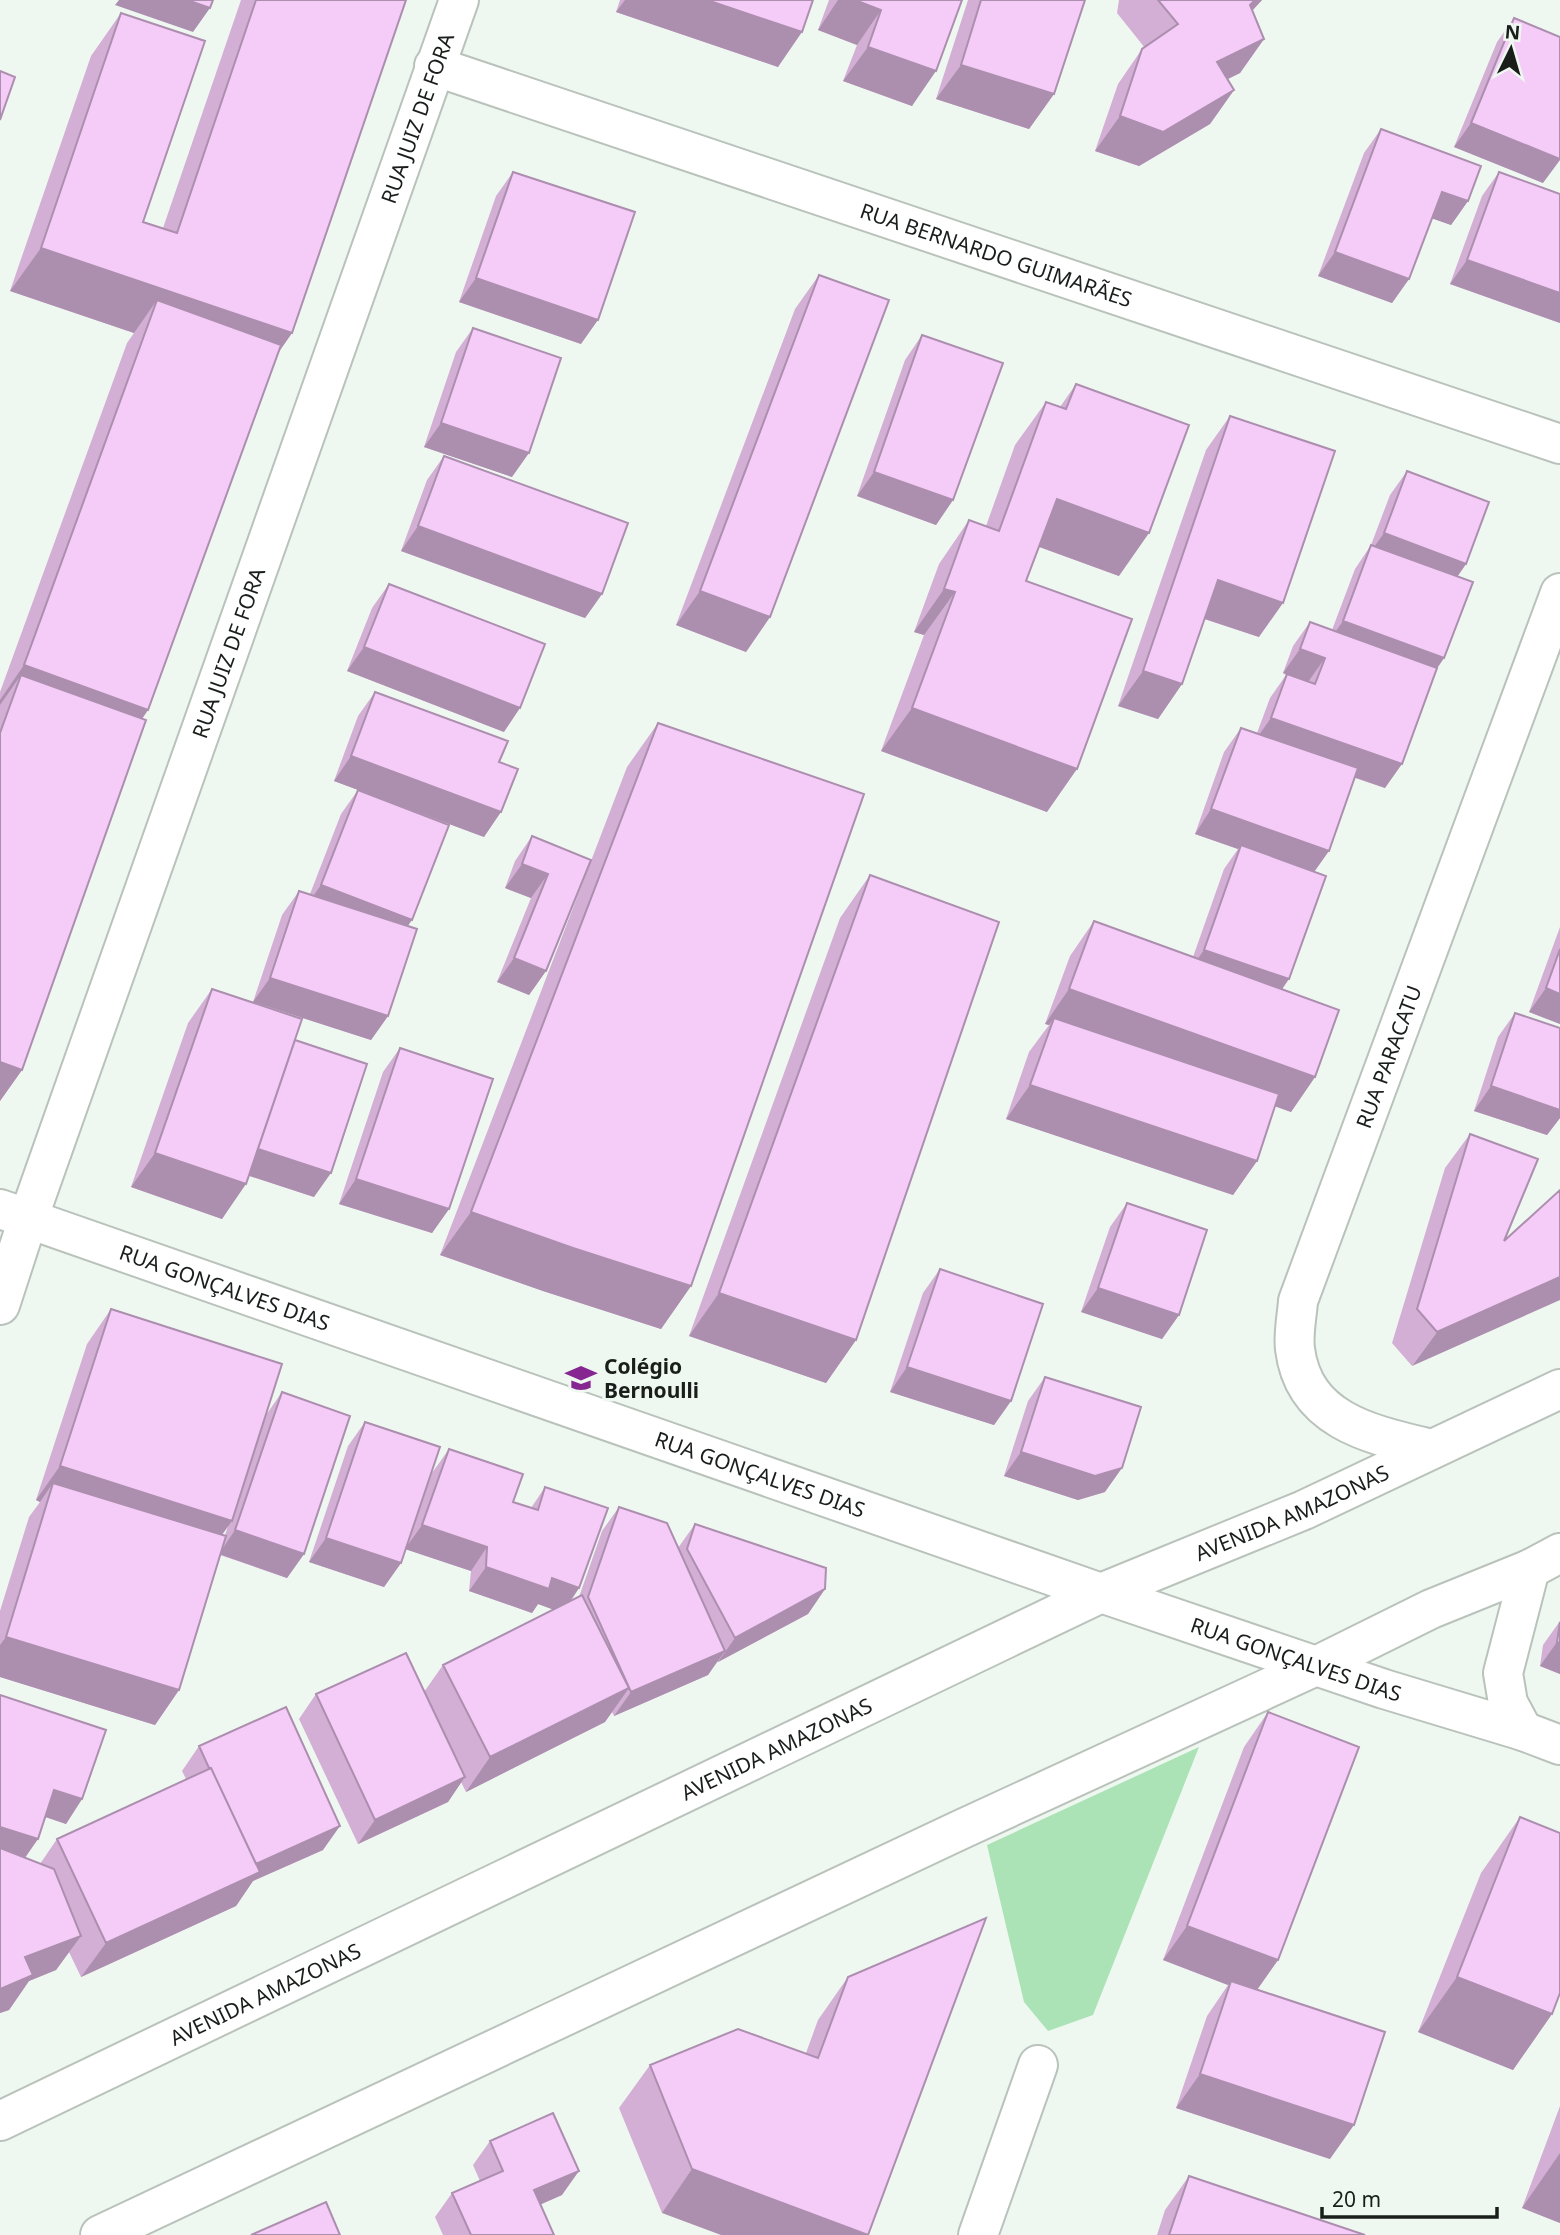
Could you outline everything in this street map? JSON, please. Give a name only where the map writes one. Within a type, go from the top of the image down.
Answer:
[{"type":"street","name":"RUA JUIZ DE FORA","points":[[0,1305],[14,1214],[459,0]]},
{"type":"street","name":"RUA BERNARDO GUIMARÃES","points":[[434,66],[1560,444]]},
{"type":"street","name":"RUA PARACATU","points":[[1432,1449],[1371,1435],[1327,1410],[1303,1381],[1295,1348],[1298,1301],[1560,593]]},
{"type":"street","name":"RUA GONÇALVES DIAS","points":[[14,1214],[1101,1593],[1384,1689],[1523,1731],[1560,1745]]},
{"type":"street","name":"AVENIDA AMAZONAS","points":[[0,2121],[1101,1593],[1304,1510],[1560,1389]]},
{"type":"street","points":[[100,2235],[960,1830],[1316,1666],[1431,1609],[1545,1561]]},
{"type":"street","points":[[1523,1731],[1508,1703],[1503,1674],[1545,1561]]},
{"type":"street","points":[[978,2235],[1038,2065]]},
{"type":"green space","points":[[1199,1747],[1093,2015],[1048,2031],[1024,2002],[987,1845]]},
{"type":"building","points":[[187,0],[213,0],[210,8]]},
{"type":"building","points":[[256,0],[406,0],[292,333],[41,248],[121,13],[205,41],[143,222],[177,233]]},
{"type":"building","points":[[707,0],[813,0],[802,32]]},
{"type":"building","points":[[855,0],[962,0],[936,71],[868,47],[881,10]]},
{"type":"building","points":[[981,0],[1085,0],[1054,94],[961,65]]},
{"type":"building","points":[[1158,0],[1255,0],[1250,5],[1264,39],[1217,62],[1234,90],[1163,132],[1120,116],[1142,49],[1178,24]]},
{"type":"building","points":[[1514,18],[1560,37],[1560,159],[1471,123]]},
{"type":"building","points":[[0,71],[15,77],[0,120]]},
{"type":"building","points":[[1381,129],[1481,166],[1468,201],[1442,192],[1409,279],[1335,252]]},
{"type":"building","points":[[513,172],[635,212],[598,320],[476,278]]},
{"type":"building","points":[[1499,172],[1560,194],[1560,293],[1467,260]]},
{"type":"building","points":[[819,275],[889,300],[770,617],[700,591]]},
{"type":"building","points":[[157,300],[281,345],[148,710],[24,665]]},
{"type":"building","points":[[473,328],[561,358],[529,453],[441,423]]},
{"type":"building","points":[[922,335],[1003,363],[953,500],[874,472]]},
{"type":"building","points":[[1076,384],[1189,425],[1149,533],[1057,499],[1026,581],[1132,619],[1077,769],[912,708],[955,592],[944,589],[969,520],[999,531],[1046,402],[1066,409]]},
{"type":"building","points":[[1230,416],[1335,451],[1283,603],[1218,580],[1182,684],[1143,671]]},
{"type":"building","points":[[444,456],[628,523],[602,594],[418,526]]},
{"type":"building","points":[[1407,471],[1489,502],[1466,564],[1384,533]]},
{"type":"building","points":[[1371,545],[1473,582],[1444,658],[1343,621]]},
{"type":"building","points":[[389,584],[545,644],[520,708],[364,647]]},
{"type":"building","points":[[1310,622],[1437,668],[1402,764],[1271,718],[1287,674],[1315,684],[1325,658],[1300,649]]},
{"type":"building","points":[[21,675],[146,720],[22,1070],[0,1062],[0,733]]},
{"type":"building","points":[[375,692],[508,741],[499,762],[518,769],[501,812],[351,756]]},
{"type":"building","points":[[658,723],[864,794],[691,1286],[471,1212]]},
{"type":"building","points":[[1241,728],[1358,768],[1329,851],[1211,809]]},
{"type":"building","points":[[358,790],[449,825],[412,920],[321,885]]},
{"type":"building","points":[[532,836],[591,860],[546,971],[514,958],[548,874],[522,864]]},
{"type":"building","points":[[1241,845],[1326,876],[1289,979],[1204,950]]},
{"type":"building","points":[[870,875],[999,922],[856,1340],[719,1293]]},
{"type":"building","points":[[299,891],[417,929],[388,1016],[270,978]]},
{"type":"building","points":[[1094,921],[1339,1010],[1315,1077],[1069,989]]},
{"type":"building","points":[[1560,949],[1560,994],[1546,988]]},
{"type":"building","points":[[212,989],[302,1019],[246,1184],[155,1153]]},
{"type":"building","points":[[1515,1013],[1560,1028],[1560,1110],[1491,1086]]},
{"type":"building","points":[[1054,1018],[1279,1094],[1257,1161],[1030,1085]]},
{"type":"building","points":[[295,1040],[367,1064],[331,1173],[258,1149]]},
{"type":"building","points":[[400,1048],[493,1079],[449,1209],[356,1179]]},
{"type":"building","points":[[1470,1134],[1538,1159],[1504,1241],[1560,1190],[1560,1277],[1437,1332],[1417,1309]]},
{"type":"building","points":[[1127,1203],[1207,1230],[1179,1315],[1098,1288]]},
{"type":"building","points":[[940,1269],[1043,1304],[1011,1401],[907,1367]]},
{"type":"building","points":[[111,1309],[282,1364],[232,1521],[60,1466]]},
{"type":"building","points":[[1045,1377],[1141,1407],[1122,1468],[1095,1476],[1021,1452]]},
{"type":"building","points":[[282,1392],[350,1416],[304,1554],[235,1530]]},
{"type":"building","points":[[365,1422],[440,1447],[401,1563],[326,1538]]},
{"type":"building","points":[[449,1449],[523,1474],[513,1502],[538,1510],[545,1487],[608,1508],[579,1588],[552,1578],[549,1589],[486,1567],[487,1547],[422,1525]]},
{"type":"building","points":[[53,1483],[226,1536],[179,1690],[6,1637]]},
{"type":"building","points":[[619,1507],[667,1523],[725,1651],[631,1692],[588,1597]]},
{"type":"building","points":[[695,1524],[826,1568],[825,1589],[735,1638],[687,1549]]},
{"type":"building","points":[[582,1595],[629,1688],[490,1757],[443,1665]]},
{"type":"building","points":[[1560,1622],[1560,1643],[1557,1642]]},
{"type":"building","points":[[406,1653],[465,1777],[375,1820],[316,1694]]},
{"type":"building","points":[[0,1695],[106,1730],[82,1799],[54,1790],[38,1839],[0,1827]]},
{"type":"building","points":[[286,1707],[340,1826],[256,1864],[199,1746]]},
{"type":"building","points":[[1268,1712],[1359,1747],[1278,1960],[1187,1926]]},
{"type":"building","points":[[211,1768],[260,1872],[106,1943],[57,1839]]},
{"type":"building","points":[[1520,1817],[1560,1833],[1560,1993],[1552,2014],[1457,1977]]},
{"type":"building","points":[[0,1848],[54,1869],[81,1936],[25,1957],[33,1975],[0,1989]]},
{"type":"building","points":[[986,1918],[868,2235],[692,2169],[650,2065],[738,2029],[818,2058],[848,1977]]},
{"type":"building","points":[[1231,1981],[1385,2032],[1354,2125],[1200,2074]]},
{"type":"building","points":[[553,2113],[579,2171],[534,2190],[554,2235],[471,2235],[452,2193],[503,2171],[490,2141]]},
{"type":"building","points":[[1189,2176],[1365,2235],[1169,2235]]},
{"type":"building","points":[[326,2202],[340,2235],[251,2235]]},
{"type":"place","name":"Colégio Bernoulli","points":[[581,1378]]}]
